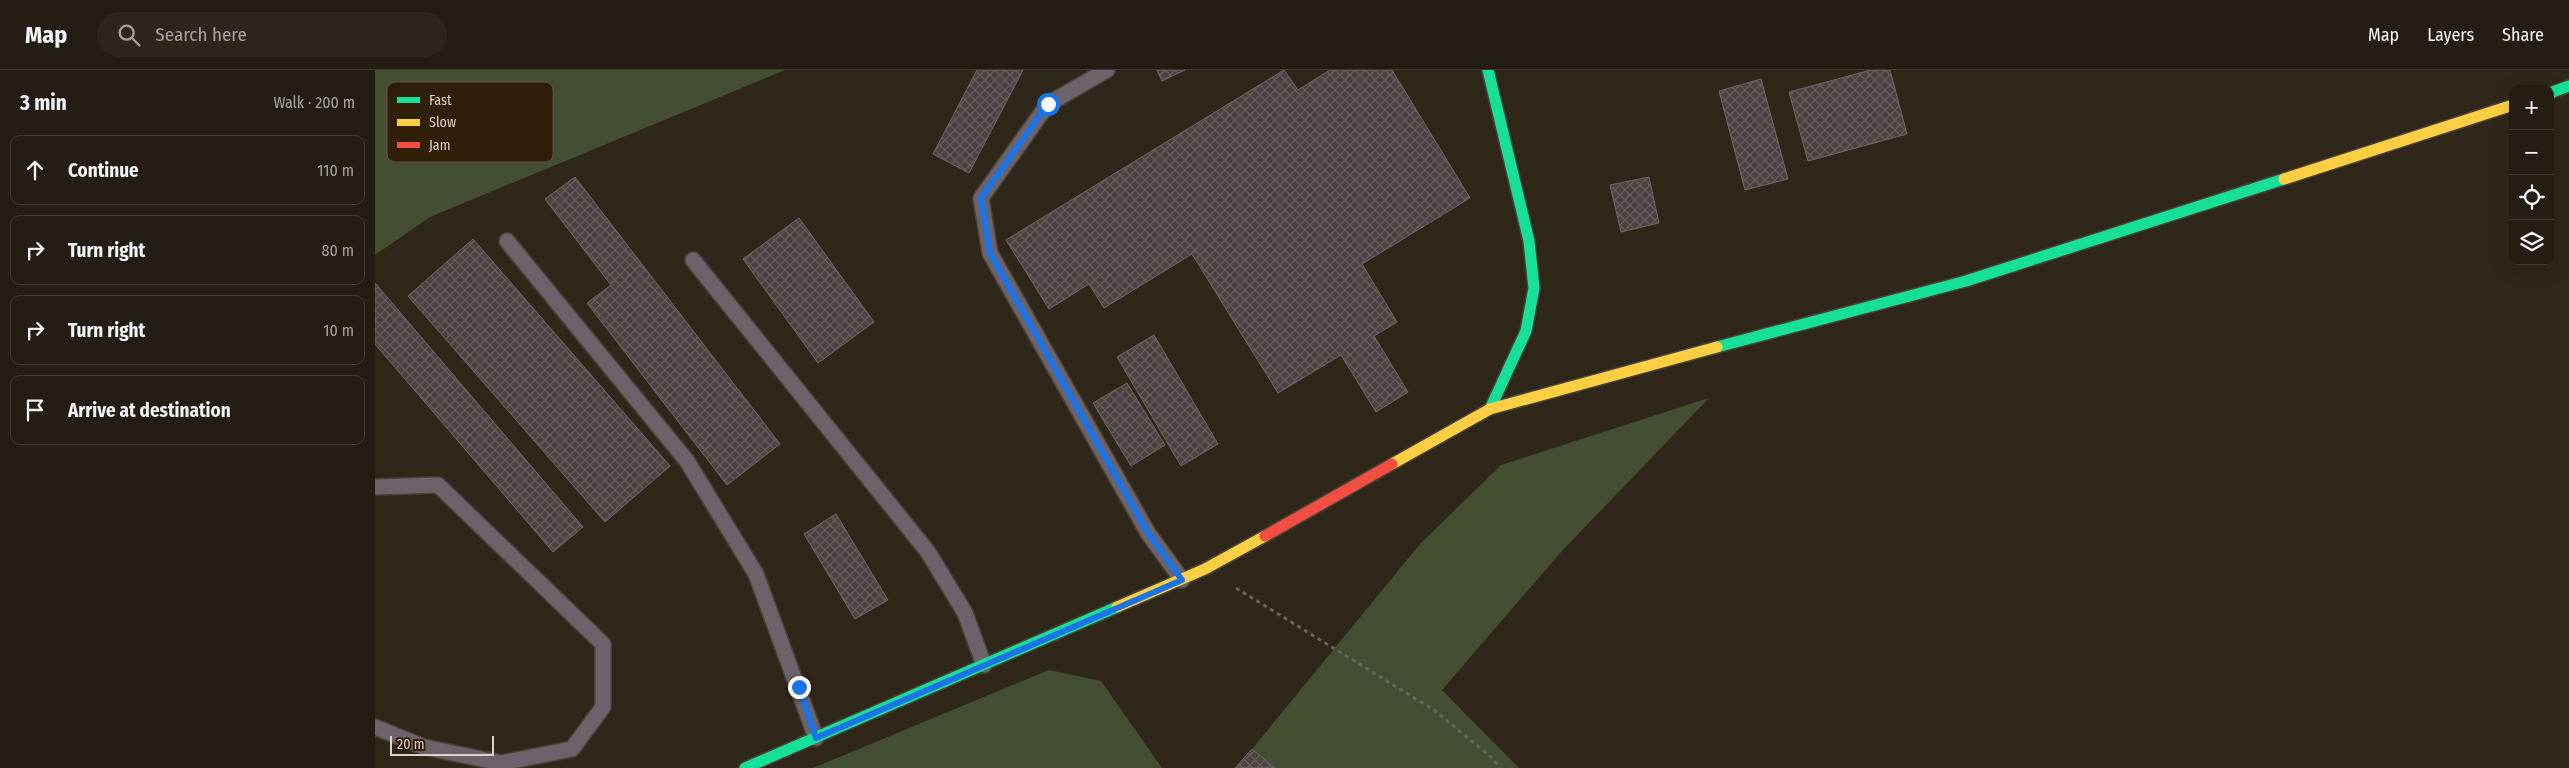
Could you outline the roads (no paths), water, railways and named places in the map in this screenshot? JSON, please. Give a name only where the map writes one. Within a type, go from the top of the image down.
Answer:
[{"type":"street","points":[[1488,70],[1529,240],[1533,288],[1526,330],[1490,409]]},
{"type":"street","points":[[2554,91],[2569,86]]},
{"type":"street","points":[[745,768],[1205,569],[1490,409],[1546,392],[1966,281],[2509,106]]},
{"type":"lane","points":[[1107,70],[1048,104],[981,198],[990,253],[1148,533],[1182,580]]},
{"type":"lane","points":[[507,241],[687,461],[756,574],[816,738]]},
{"type":"lane","points":[[693,260],[928,552],[965,613],[984,665]]},
{"type":"lane","points":[[375,487],[438,485],[603,644],[603,707],[572,749],[501,762],[423,747],[375,727]]}]
